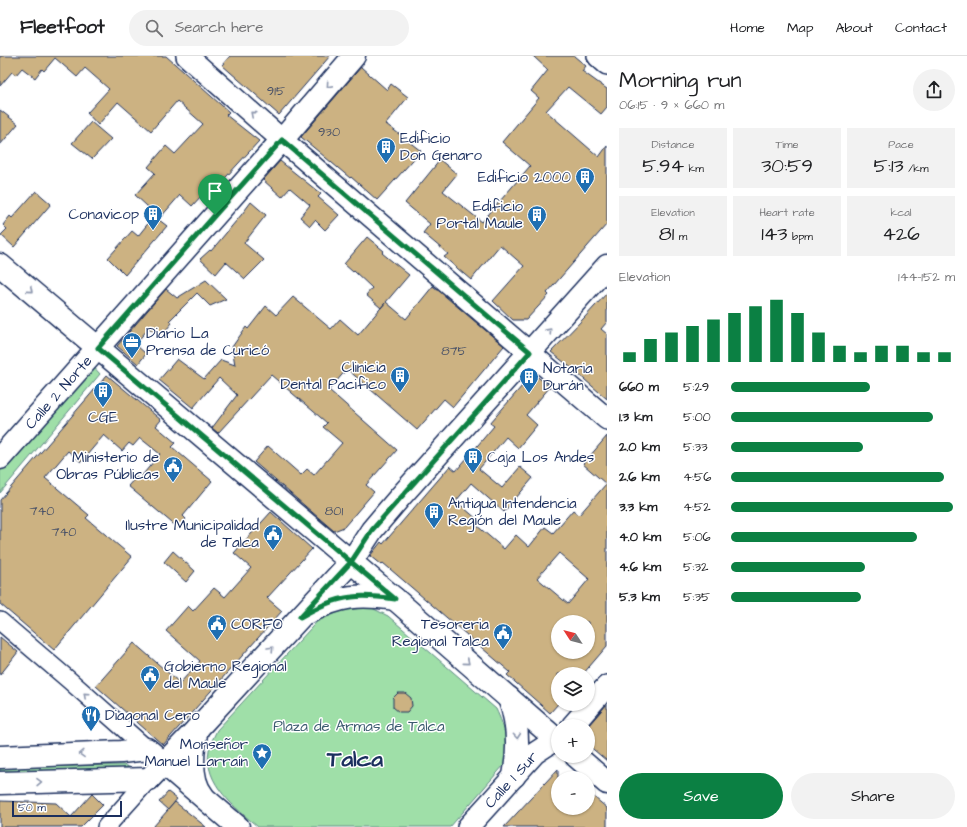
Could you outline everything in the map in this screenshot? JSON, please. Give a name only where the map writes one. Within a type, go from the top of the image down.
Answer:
[{"type":"main road","name":"Calle 2 Norte","points":[[0,458],[282,140],[354,56]]},
{"type":"main road","points":[[0,265],[395,599],[509,698],[551,729]]},
{"type":"main road","points":[[0,783],[149,779],[351,562],[372,530],[607,266]]},
{"type":"main road","points":[[300,617],[334,601],[352,597],[374,596],[395,599]]},
{"type":"main road","points":[[509,698],[515,718],[518,739],[517,761],[514,776]]},
{"type":"main road","points":[[197,729],[193,753],[194,766],[199,791],[206,800]]},
{"type":"main road","points":[[0,757],[121,752],[146,748],[238,827]]},
{"type":"main road","points":[[584,763],[607,783]]},
{"type":"street","points":[[187,56],[282,140],[607,419]]},
{"type":"street","points":[[598,56],[607,64]]},
{"type":"street","points":[[0,621],[146,748]]},
{"type":"street","name":"Calle 1 Sur","points":[[577,719],[607,686]]},
{"type":"street","name":"Calle 1 Sur","points":[[468,827],[535,753],[551,743]]},
{"type":"street","points":[[106,827],[149,779]]},
{"type":"green space","points":[[91,364],[100,374],[0,493],[0,466]]},
{"type":"green space","name":"Plaza de Armas de Talca","points":[[338,607],[372,608],[388,616],[496,709],[506,737],[507,750],[504,765],[450,827],[258,827],[231,803],[216,784],[211,774],[208,762],[211,742],[217,730],[323,615]]},
{"type":"green space","points":[[123,765],[147,773],[0,777],[0,767]]},
{"type":"building","points":[[0,56],[166,56],[229,112],[226,115],[259,141],[216,188],[212,184],[192,206],[180,195],[160,218],[135,195],[155,173],[148,167],[166,146],[175,154],[203,124],[177,101],[151,131],[118,102],[98,125],[87,113],[109,89],[85,68],[77,77],[55,58],[44,71],[42,69],[35,78],[22,68],[16,75],[12,72],[0,86]]},
{"type":"building","points":[[230,56],[330,56],[279,115],[222,65]]},
{"type":"building","points":[[533,56],[574,56],[586,66],[582,71],[607,89],[607,107],[601,114],[568,87],[546,111],[599,157],[607,146],[607,224],[547,293],[549,295],[526,320],[513,320],[493,301],[524,266],[500,245],[471,280],[444,257],[448,254],[423,233],[430,224],[405,203],[440,160],[457,174],[443,191],[482,222],[530,166],[502,142],[539,98],[531,91],[548,70]]},
{"type":"building","points":[[361,67],[387,90],[391,84],[408,97],[386,124],[421,151],[377,200],[301,137]]},
{"type":"building","points":[[0,110],[18,124],[0,145]]},
{"type":"building","points":[[91,122],[111,139],[92,159],[72,143]]},
{"type":"building","points":[[280,161],[321,194],[318,197],[339,215],[325,230],[315,220],[310,226],[300,217],[310,205],[290,188],[282,197],[263,180]]},
{"type":"building","points":[[36,191],[51,204],[14,247],[1,235],[7,229],[3,225],[10,216],[12,218]]},
{"type":"building","points":[[251,202],[266,215],[244,243],[264,260],[245,279],[226,262],[216,274],[200,259],[210,250],[211,251]]},
{"type":"building","points":[[154,216],[167,226],[125,275],[108,258],[132,231],[138,236]]},
{"type":"building","points":[[367,237],[384,251],[382,253],[409,275],[386,302],[406,319],[433,286],[504,346],[453,407],[444,399],[417,430],[347,369],[329,390],[397,450],[366,485],[374,492],[344,527],[334,531],[254,462],[268,446],[301,475],[307,469],[314,475],[342,443],[323,427],[327,423],[271,375],[218,433],[212,428],[237,395],[219,378],[193,408],[159,380],[177,359],[204,379],[221,360],[235,365],[232,347],[246,327],[248,329],[266,306],[276,315],[293,297],[331,329],[340,319],[358,335],[381,308],[366,295],[372,288],[344,264]]},
{"type":"building","points":[[206,280],[226,299],[210,306],[197,293],[169,321],[172,323],[160,337],[149,328],[135,344],[146,354],[138,364],[117,346],[166,289],[177,298]]},
{"type":"building","points":[[607,293],[607,322],[601,329],[607,334],[607,399],[551,352]]},
{"type":"building","points":[[534,374],[550,387],[526,415],[537,425],[518,448],[506,437],[479,469],[502,488],[520,467],[533,478],[504,512],[471,483],[456,501],[478,520],[475,524],[504,549],[516,535],[529,547],[545,527],[553,533],[573,510],[579,515],[606,484],[583,464],[607,436],[607,646],[589,667],[551,667],[552,711],[550,713],[507,675],[510,672],[383,563],[381,565],[370,556],[381,542],[383,544],[450,466],[456,471],[494,426],[490,423]],"holes":[[[559,553],[589,579],[568,604],[537,578]]]},
{"type":"building","points":[[107,375],[161,420],[156,426],[176,443],[172,447],[212,481],[183,516],[186,519],[178,528],[128,486],[136,477],[139,479],[160,454],[140,438],[133,446],[129,443],[122,451],[104,435],[81,462],[68,451],[45,478],[89,515],[86,518],[132,557],[54,650],[0,604],[0,500]]},
{"type":"building","points":[[271,512],[312,549],[267,598],[282,611],[163,745],[96,686],[134,643],[180,683],[200,661],[166,631],[188,606],[193,611],[214,588],[225,597],[251,568],[234,553]]},
{"type":"building","points":[[173,551],[195,571],[186,582],[164,562]]},
{"type":"building","points":[[0,637],[18,652],[0,675]]},
{"type":"building","points":[[398,693],[405,693],[411,698],[412,706],[407,712],[399,712],[393,707],[393,698]]},
{"type":"building","points":[[607,704],[607,761],[595,751],[594,719]]},
{"type":"building","points":[[551,777],[551,815],[595,815],[595,798],[607,808],[607,827],[504,827]]},
{"type":"building","points":[[168,792],[177,799],[168,810],[159,802]]},
{"type":"building","points":[[92,794],[103,805],[81,827],[0,827],[0,801],[56,803],[71,817]]},
{"type":"building","points":[[175,802],[206,827],[153,827]]},
{"type":"place","name":"Edificio Don Genaro","points":[[386,164]]},
{"type":"place","name":"Edificio 2000","points":[[585,194]]},
{"type":"place","name":"Conavicop","points":[[153,231]]},
{"type":"place","name":"Edificio Portal Maule","points":[[537,232]]},
{"type":"place","name":"Diario La Prensa de Curicó","points":[[132,359]]},
{"type":"place","name":"Clinicia Dental Pacifico","points":[[400,393]]},
{"type":"place","name":"Notaria Durán","points":[[529,394]]},
{"type":"place","name":"CGE","points":[[103,408]]},
{"type":"place","name":"Caja Los Andes","points":[[473,474]]},
{"type":"place","name":"Ministerio de Obras Públicas","points":[[173,483]]},
{"type":"place","name":"Antigua Intendencia Región del Maule","points":[[434,529]]},
{"type":"place","name":"Ilustre Municipalidad de Talca","points":[[273,551]]},
{"type":"place","name":"CORFO","points":[[217,641]]},
{"type":"place","name":"Tesoreria Regional Talca","points":[[503,650]]},
{"type":"place","name":"Gobierno Regional del Maule","points":[[150,692]]},
{"type":"place","name":"Diagonal Cero","points":[[91,732]]},
{"type":"place","name":"Monseñor Manuel Larraín","points":[[262,770]]},
{"type":"district","name":"Talca","points":[[355,758]]},
{"type":"route","points":[[215,215],[98,348],[351,562],[300,617],[334,601],[352,597],[374,596],[395,599],[351,562],[372,530],[530,352],[282,140],[215,215]]}]
